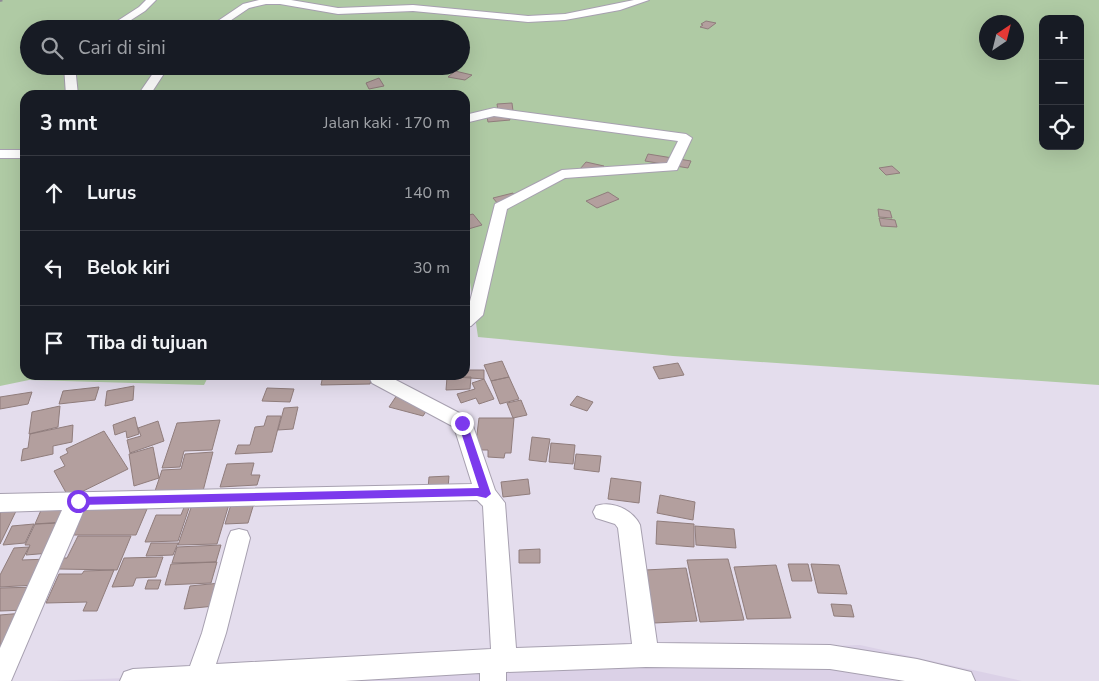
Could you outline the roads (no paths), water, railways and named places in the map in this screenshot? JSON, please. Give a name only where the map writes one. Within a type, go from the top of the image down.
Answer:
[{"type":"street","points":[[124,20],[142,9],[151,0]]},
{"type":"street","points":[[225,20],[246,6],[266,1],[280,1],[338,11],[413,8],[528,19],[565,17],[628,5],[644,0]]},
{"type":"street","points":[[70,75],[71,90]]},
{"type":"street","points":[[147,90],[156,75]]},
{"type":"street","points":[[470,118],[494,112],[686,138],[672,167],[562,174],[500,207],[475,315],[470,318]]},
{"type":"street","points":[[0,154],[20,154]]},
{"type":"street","points":[[380,380],[462,423],[486,494],[494,503],[497,667]]},
{"type":"street","points":[[0,503],[477,492],[486,494]]},
{"type":"street","points":[[0,676],[78,501]]},
{"type":"street","points":[[604,512],[624,518],[629,525],[646,655]]},
{"type":"street","points":[[198,678],[214,633],[239,538]]},
{"type":"street","points":[[133,681],[314,676],[497,667],[646,655],[830,657],[917,671],[962,681]]}]
